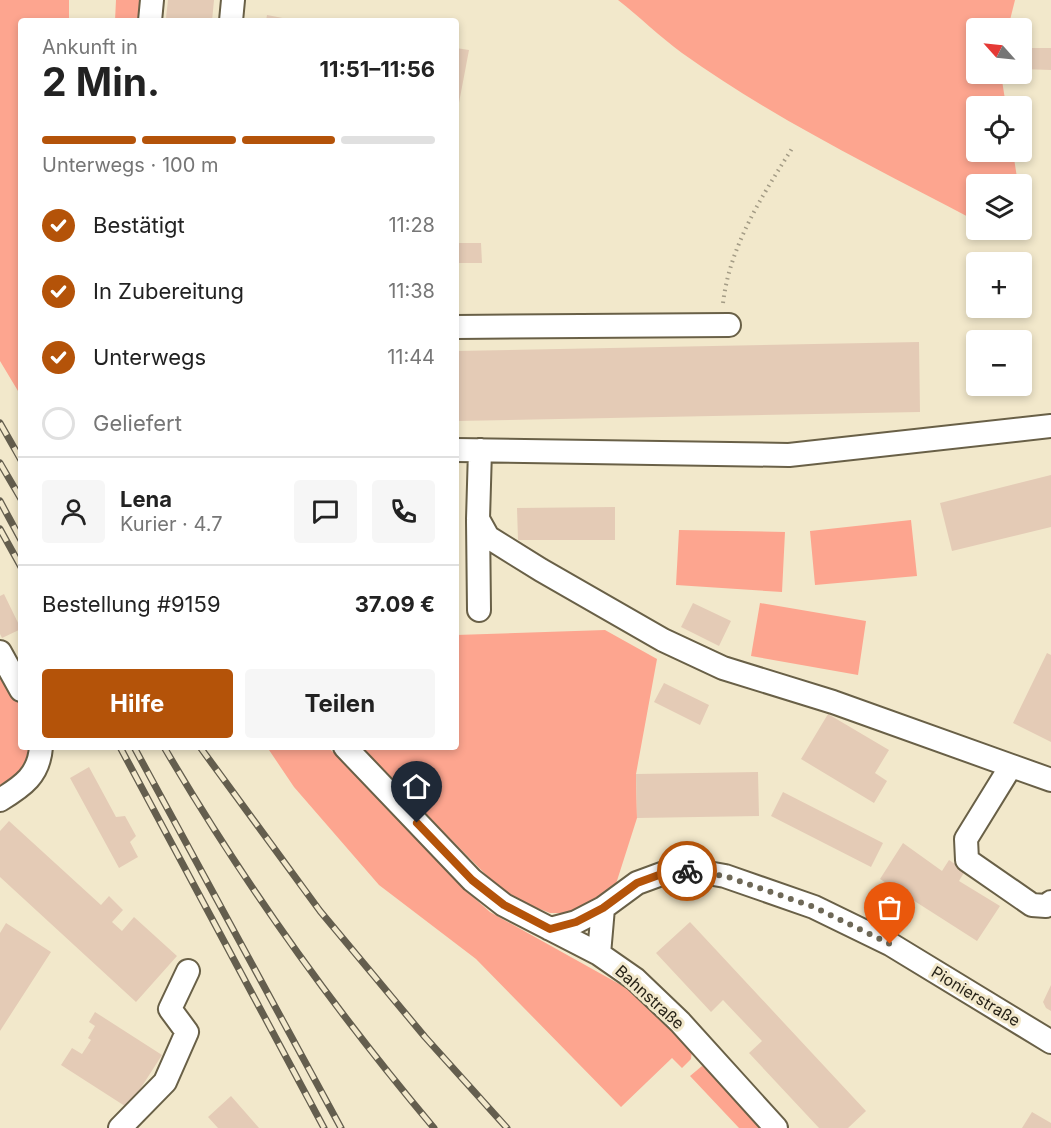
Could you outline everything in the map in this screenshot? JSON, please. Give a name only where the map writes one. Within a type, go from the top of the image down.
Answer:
[{"type":"street","points":[[150,18],[152,0]]},
{"type":"street","points":[[231,18],[233,0]]},
{"type":"street","points":[[459,327],[725,325]]},
{"type":"street","points":[[459,450],[789,455],[1051,426]]},
{"type":"street","points":[[480,450],[478,519],[480,610]]},
{"type":"street","points":[[478,519],[488,537],[514,554],[663,639],[713,663],[833,702],[1051,780]]},
{"type":"street","points":[[0,652],[18,686]]},
{"type":"street","points":[[0,800],[25,785],[35,772],[40,750]]},
{"type":"street","name":"Bahnstraße","points":[[348,750],[472,880],[504,905],[599,954],[635,979],[680,1022],[776,1128]]},
{"type":"street","points":[[1011,766],[966,839],[967,860],[1032,905],[1046,906],[1051,902]]},
{"type":"street","name":"Pionierstraße","points":[[550,929],[576,922],[603,908],[637,883],[667,872],[692,870],[725,876],[814,907],[890,944],[1051,1042]]},
{"type":"street","points":[[599,954],[603,908]]},
{"type":"street","points":[[120,1128],[165,1082],[186,1032],[170,1009],[188,971]]},
{"type":"path","points":[[725,325],[726,277],[734,252],[746,226],[793,147]]},
{"type":"shaded area","points":[[0,0],[69,0],[69,18],[18,18],[18,391],[0,361]]},
{"type":"shaded area","points":[[116,0],[144,0],[142,18],[115,18]]},
{"type":"shaded area","points":[[618,0],[1015,0],[1010,18],[966,18],[966,84],[1003,84],[1004,96],[966,96],[966,162],[1015,162],[1016,174],[966,174],[966,216],[826,142],[753,100],[666,40]]},
{"type":"shaded area","points":[[911,520],[917,576],[815,585],[810,531]]},
{"type":"shaded area","points":[[679,530],[785,532],[782,592],[676,585]]},
{"type":"shaded area","points":[[760,603],[866,621],[858,675],[751,656]]},
{"type":"shaded area","points":[[605,630],[657,659],[636,774],[637,818],[615,887],[596,901],[571,913],[550,913],[522,902],[497,886],[363,750],[459,750],[459,635]]},
{"type":"shaded area","points":[[0,667],[18,701],[18,750],[30,750],[20,772],[0,785]]},
{"type":"shaded area","points":[[269,750],[331,750],[464,889],[490,912],[630,990],[648,1004],[692,1050],[691,1059],[682,1068],[672,1058],[621,1107],[476,959],[379,885],[294,787]]},
{"type":"shaded area","points":[[702,1066],[708,1069],[763,1128],[739,1128],[690,1076]]},
{"type":"building","points":[[168,0],[214,0],[212,18],[166,18]]},
{"type":"building","points":[[267,15],[283,18],[266,18]]},
{"type":"building","points":[[459,48],[469,50],[459,103]]},
{"type":"building","points":[[1032,48],[1051,48],[1051,70],[1032,69]]},
{"type":"building","points":[[459,243],[481,243],[482,263],[459,263]]},
{"type":"building","points":[[919,342],[920,412],[459,421],[459,351]]},
{"type":"building","points":[[1051,475],[1051,527],[952,551],[940,503]]},
{"type":"building","points":[[615,507],[615,540],[518,540],[517,508]]},
{"type":"building","points":[[4,594],[18,623],[18,630],[2,638],[0,634],[0,596]]},
{"type":"building","points":[[693,603],[731,621],[719,646],[681,627]]},
{"type":"building","points":[[1047,653],[1051,655],[1051,742],[1013,723]]},
{"type":"building","points":[[664,683],[709,705],[700,725],[654,702]]},
{"type":"building","points":[[828,714],[889,750],[875,773],[887,781],[874,803],[801,759]]},
{"type":"building","points":[[89,767],[116,817],[125,816],[136,836],[130,842],[138,857],[119,868],[70,778]]},
{"type":"building","points":[[758,772],[759,816],[637,818],[636,774]]},
{"type":"building","points":[[783,792],[883,843],[871,867],[771,816]]},
{"type":"building","points":[[9,821],[101,905],[109,896],[123,910],[112,922],[122,931],[134,917],[177,956],[136,1002],[0,877],[0,831]]},
{"type":"building","points":[[903,843],[942,871],[949,860],[965,871],[959,881],[1000,906],[977,941],[880,879]]},
{"type":"building","points":[[690,922],[866,1111],[848,1128],[819,1128],[749,1053],[762,1041],[723,1000],[711,1012],[656,953]]},
{"type":"building","points":[[6,923],[51,952],[0,1031],[0,933]]},
{"type":"building","points":[[1051,985],[1051,1011],[1043,1002]]},
{"type":"building","points":[[95,1012],[162,1055],[128,1108],[61,1065],[72,1048],[82,1054],[91,1040],[88,1038],[95,1026],[89,1022]]},
{"type":"building","points":[[231,1096],[259,1128],[218,1128],[208,1117]]},
{"type":"building","points":[[1032,1112],[1051,1123],[1051,1128],[1022,1128]]},
{"type":"railway","points":[[0,423],[18,455]]},
{"type":"railway","points":[[0,463],[18,494]]},
{"type":"railway","points":[[0,501],[18,534]]},
{"type":"railway","points":[[0,529],[18,562]]},
{"type":"railway","points":[[122,750],[324,1128]]},
{"type":"railway","points":[[136,750],[341,1128]]},
{"type":"railway","points":[[166,750],[225,847],[291,943],[360,1037],[434,1128]]},
{"type":"railway","points":[[202,750],[320,911],[425,1037],[507,1128]]},
{"type":"way so far","points":[[687,871],[725,876],[814,907],[890,944]]},
{"type":"route","points":[[417,823],[472,880],[504,905],[550,929],[576,922],[603,908],[637,883],[667,872],[687,871]]}]
